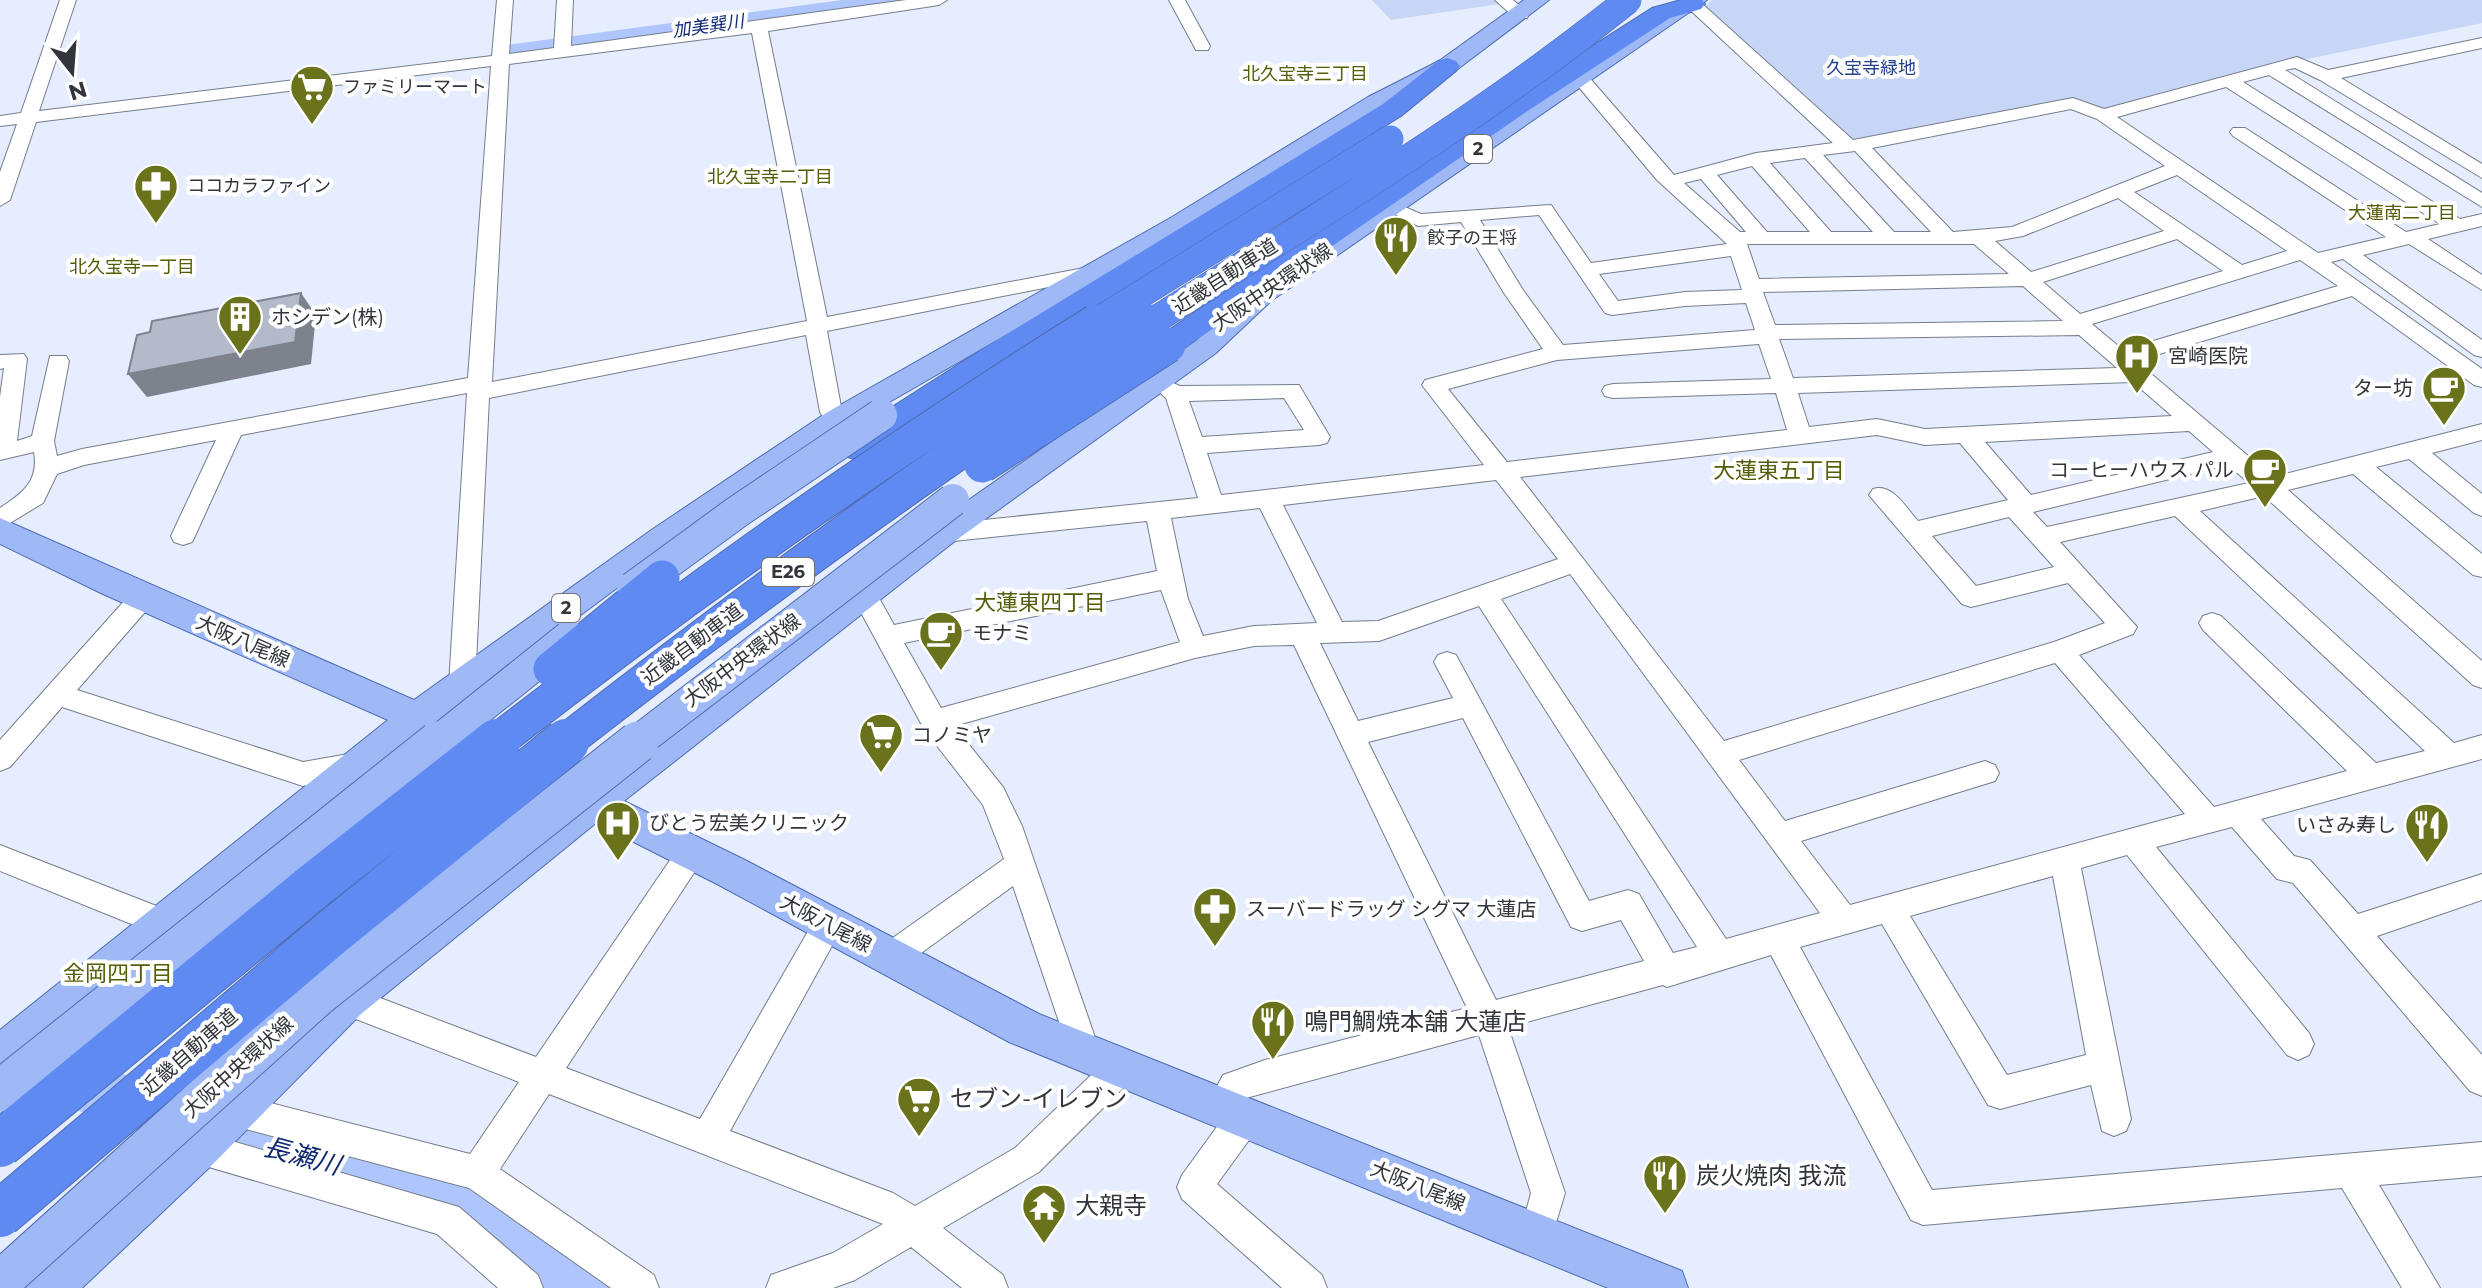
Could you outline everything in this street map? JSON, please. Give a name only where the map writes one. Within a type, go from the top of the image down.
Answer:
[{"type":"highway","name":"近畿自動車道","points":[[0,1144],[255,930],[523,720],[810,510],[991,388],[1448,102],[1587,0]]},
{"type":"highway","name":"近畿自動車道","points":[[0,1214],[281,973],[472,816],[755,596],[1031,401],[1477,113],[1628,0]]},
{"type":"highway","points":[[1517,106],[1654,0]]},
{"type":"highway","points":[[472,816],[931,498],[1181,336],[1517,106],[1661,13],[1694,2]]},
{"type":"highway","points":[[255,930],[425,774],[662,578],[992,357],[1392,110],[1447,66]]},
{"type":"main road","name":"大阪中央環状線","points":[[0,1282],[317,996],[679,709],[1263,293],[1694,2]]},
{"type":"main road","name":"2","points":[[0,1091],[578,629],[737,512],[1177,223],[1376,102],[1447,66],[1521,5]]},
{"type":"main road","name":"2","points":[[7,1042],[166,924],[417,717],[661,539],[836,420],[1177,223]]},
{"type":"main road","points":[[48,1288],[197,1148],[346,1000],[864,594],[948,516],[1167,388],[1263,293]]},
{"type":"main road","name":"大阪八尾線","points":[[0,530],[143,597],[417,717],[691,853],[1024,1028],[1665,1288]]},
{"type":"street","points":[[0,200],[68,0]]},
{"type":"street","points":[[462,684],[490,192],[505,0]]},
{"type":"street","points":[[563,48],[565,0]]},
{"type":"street","points":[[0,121],[502,60],[563,48],[759,27],[939,0]]},
{"type":"street","points":[[1177,0],[1202,46]]},
{"type":"street","points":[[1694,2],[1833,135],[1854,145],[1948,238]]},
{"type":"street","points":[[759,27],[831,412],[836,420]]},
{"type":"street","points":[[2326,76],[2482,43]]},
{"type":"street","points":[[2103,115],[2297,62],[2326,76],[2482,172]]},
{"type":"street","points":[[2271,69],[2482,201]]},
{"type":"street","points":[[1581,79],[1671,181],[1737,243],[1801,436]]},
{"type":"street","points":[[2228,80],[2457,226]]},
{"type":"street","points":[[1671,181],[1756,159],[1854,145],[2073,103],[2103,115],[2355,288],[2482,380]]},
{"type":"street","points":[[2239,132],[2482,284]]},
{"type":"street","points":[[2328,144],[2372,132]]},
{"type":"street","points":[[1810,152],[1889,238]]},
{"type":"street","points":[[1756,159],[1826,238]]},
{"type":"street","points":[[1584,270],[1762,238],[1979,238],[2016,232],[2177,168]]},
{"type":"street","points":[[1704,171],[1762,238]]},
{"type":"street","points":[[2120,191],[2239,273]]},
{"type":"street","points":[[1391,207],[1418,220],[1544,209],[1612,308],[1753,291],[2028,280],[2180,232]]},
{"type":"street","points":[[1467,216],[1514,293],[1557,353]]},
{"type":"street","points":[[1844,922],[1575,563],[1433,385],[1557,353],[1767,334],[2079,325],[2239,273],[2482,220]]},
{"type":"street","points":[[1979,238],[2269,487],[2482,677]]},
{"type":"street","points":[[2346,252],[2482,350]]},
{"type":"street","points":[[48,468],[82,457],[480,393],[1089,273]]},
{"type":"street","points":[[2118,359],[2355,288]]},
{"type":"street","points":[[0,362],[16,359],[4,453],[43,441]]},
{"type":"street","points":[[0,520],[35,497],[48,468],[43,441],[58,361]]},
{"type":"street","points":[[1613,391],[2136,375]]},
{"type":"street","points":[[1193,446],[1319,437],[1291,390],[1167,388],[1193,446],[1212,504]]},
{"type":"street","points":[[948,516],[1157,510],[1877,427],[1925,437],[2192,423]]},
{"type":"street","points":[[183,536],[232,431]]},
{"type":"street","points":[[2041,537],[2269,487],[2482,432]]},
{"type":"street","points":[[1720,754],[2060,651],[2124,627],[2041,537],[1966,435]]},
{"type":"street","points":[[2413,450],[2482,507]]},
{"type":"street","points":[[1912,532],[2231,456]]},
{"type":"street","points":[[2357,464],[2482,568]]},
{"type":"street","points":[[1881,495],[1971,597],[2073,572]]},
{"type":"street","points":[[1267,497],[1335,634]]},
{"type":"street","points":[[2178,505],[2449,756]]},
{"type":"street","points":[[1157,510],[1175,599],[1195,648]]},
{"type":"street","points":[[934,721],[1195,648],[1254,636],[1379,631],[1575,563]]},
{"type":"street","points":[[888,636],[1171,578]]},
{"type":"street","points":[[864,594],[934,721],[993,796],[1008,826],[1084,1052]]},
{"type":"street","points":[[1485,595],[1720,956]]},
{"type":"street","points":[[0,759],[143,597]]},
{"type":"street","points":[[2212,623],[2371,777]]},
{"type":"street","points":[[1303,636],[1489,1019],[1548,1193],[1537,1234]]},
{"type":"street","points":[[2060,651],[2223,816],[2287,870],[2300,869],[2482,1080]]},
{"type":"street","points":[[1447,662],[1582,917],[1628,904],[1667,972]]},
{"type":"street","points":[[57,695],[303,774],[360,764]]},
{"type":"street","points":[[1349,735],[1470,705]]},
{"type":"street","points":[[1309,1288],[1194,1187],[1234,1113],[1235,1086],[1667,972],[2065,859],[2482,747]]},
{"type":"street","points":[[1780,835],[1985,773]]},
{"type":"street","points":[[2133,841],[2298,1044]]},
{"type":"street","points":[[477,1173],[691,853]]},
{"type":"street","points":[[0,858],[166,924]]},
{"type":"street","points":[[2065,859],[2114,1119]]},
{"type":"street","points":[[891,957],[1020,864]]},
{"type":"street","points":[[2353,930],[2482,887]]},
{"type":"street","points":[[1889,909],[2000,1093],[2104,1066]]},
{"type":"street","points":[[707,1139],[829,924]]},
{"type":"street","points":[[1779,939],[1923,1208],[2482,1159]]},
{"type":"street","points":[[346,1000],[893,1210],[990,1288]]},
{"type":"street","points":[[784,1288],[842,1267],[1027,1160],[1121,1068]]},
{"type":"street","points":[[235,1111],[477,1173],[641,1288]]},
{"type":"street","points":[[197,1148],[447,1219],[525,1288]]},
{"type":"street","points":[[2350,1169],[2422,1288]]},
{"type":"street","points":[[1580,1254],[1607,1288]]},
{"type":"green space","points":[[1372,0],[1495,0],[1499,4],[1391,20]]},
{"type":"green space","name":"久宝寺緑地","points":[[1712,0],[2482,0],[2482,23],[2293,62],[2104,111],[2078,99],[1857,140],[1838,132],[1707,11],[1706,6]]},
{"type":"building","points":[[301,293],[295,342],[128,374],[137,335],[150,332],[152,321]]},
{"type":"waterway","name":"加美巽川","points":[[514,52],[901,0]]},
{"type":"waterway","name":"長瀬川","points":[[0,1059],[256,1144],[462,1198],[584,1288]]},
{"type":"place","name":"ファミリーマート","points":[[312,126]]},
{"type":"place","name":"ココカラファイン","points":[[156,225]]},
{"type":"place","name":"餃子の王将","points":[[1396,277]]},
{"type":"place","name":"ホシデン(株)","points":[[240,356]]},
{"type":"place","name":"宮崎医院","points":[[2137,395]]},
{"type":"place","name":"ター坊","points":[[2444,427]]},
{"type":"place","name":"コーヒーハウス パル","points":[[2265,509]]},
{"type":"place","name":"モナミ","points":[[941,672]]},
{"type":"place","name":"コノミヤ","points":[[881,774]]},
{"type":"place","name":"びとう宏美クリニック","points":[[618,862]]},
{"type":"place","name":"いさみ寿し","points":[[2427,864]]},
{"type":"place","name":"スーバードラッグ シグマ 大蓮店","points":[[1215,948]]},
{"type":"place","name":"鳴門鯛焼本舗 大蓮店","points":[[1273,1061]]},
{"type":"place","name":"セブン-イレブン","points":[[919,1138]]},
{"type":"place","name":"炭火焼肉 我流","points":[[1665,1215]]},
{"type":"place","name":"大親寺","points":[[1044,1245]]},
{"type":"district","name":"北久宝寺三丁目","points":[[1305,74]]},
{"type":"district","name":"北久宝寺二丁目","points":[[770,177]]},
{"type":"district","name":"大蓮南二丁目","points":[[2402,213]]},
{"type":"district","name":"北久宝寺一丁目","points":[[132,267]]},
{"type":"district","name":"大蓮東五丁目","points":[[1779,470]]},
{"type":"district","name":"大蓮東四丁目","points":[[1040,602]]},
{"type":"district","name":"金岡四丁目","points":[[118,973]]}]
